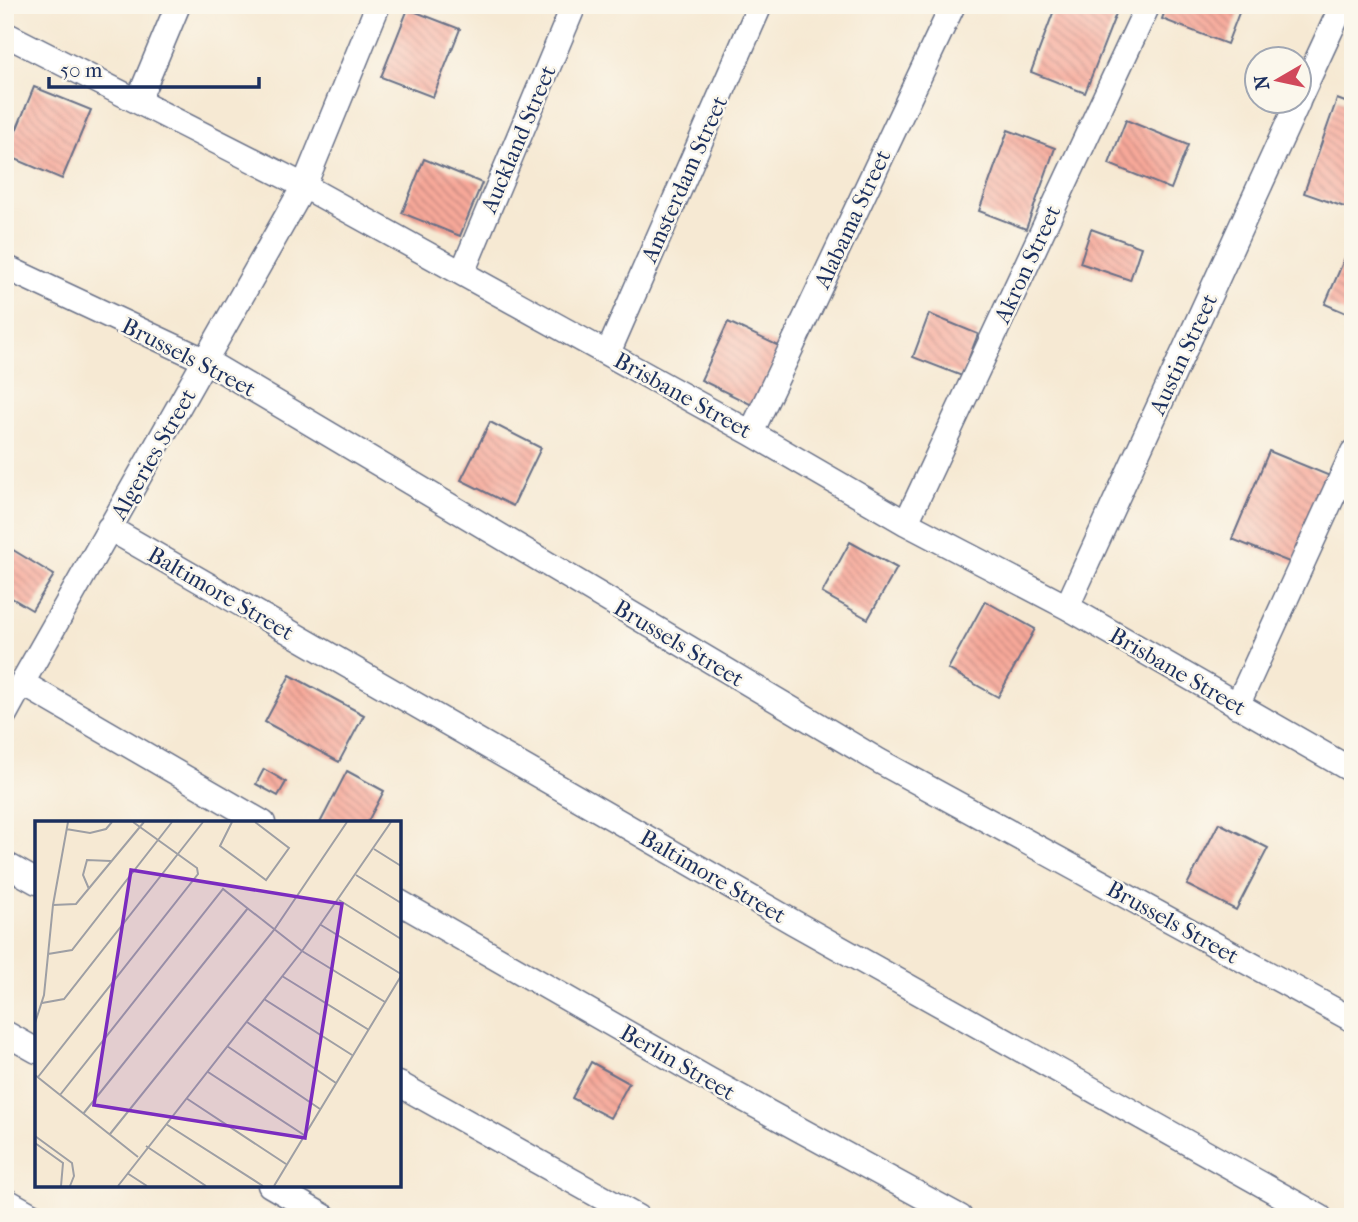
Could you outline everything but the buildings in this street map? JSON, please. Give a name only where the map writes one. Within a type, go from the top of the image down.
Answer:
[{"type":"street","points":[[138,101],[178,5]]},
{"type":"street","name":"Algeries Street","points":[[5,714],[304,186],[379,5]]},
{"type":"street","name":"Auckland Street","points":[[462,273],[574,5]]},
{"type":"street","name":"Amsterdam Street","points":[[608,353],[760,5]]},
{"type":"street","name":"Alabama Street","points":[[751,433],[953,5]]},
{"type":"street","name":"Akron Street","points":[[906,523],[1148,5]]},
{"type":"street","name":"Austin Street","points":[[1312,72],[1343,9]]},
{"type":"street","name":"Brisbane Street","points":[[5,34],[304,186],[751,433],[906,523],[1067,607],[1353,771]]},
{"type":"street","name":"Austin Street","points":[[1067,607],[1291,116]]},
{"type":"street","name":"Brussels Street","points":[[5,267],[206,361],[879,761],[1353,1020]]},
{"type":"street","points":[[1237,706],[1353,452]]},
{"type":"street","name":"Baltimore Street","points":[[109,528],[793,922],[1320,1217]]},
{"type":"street","points":[[22,683],[259,821]]},
{"type":"street","points":[[5,864],[35,881]]},
{"type":"street","name":"Berlin Street","points":[[401,903],[709,1080],[960,1217]]},
{"type":"street","points":[[5,1033],[35,1050]]},
{"type":"street","points":[[401,1085],[637,1217]]},
{"type":"street","points":[[273,1187],[325,1217]]},
{"type":"street","points":[[5,1200],[34,1217]]}]
